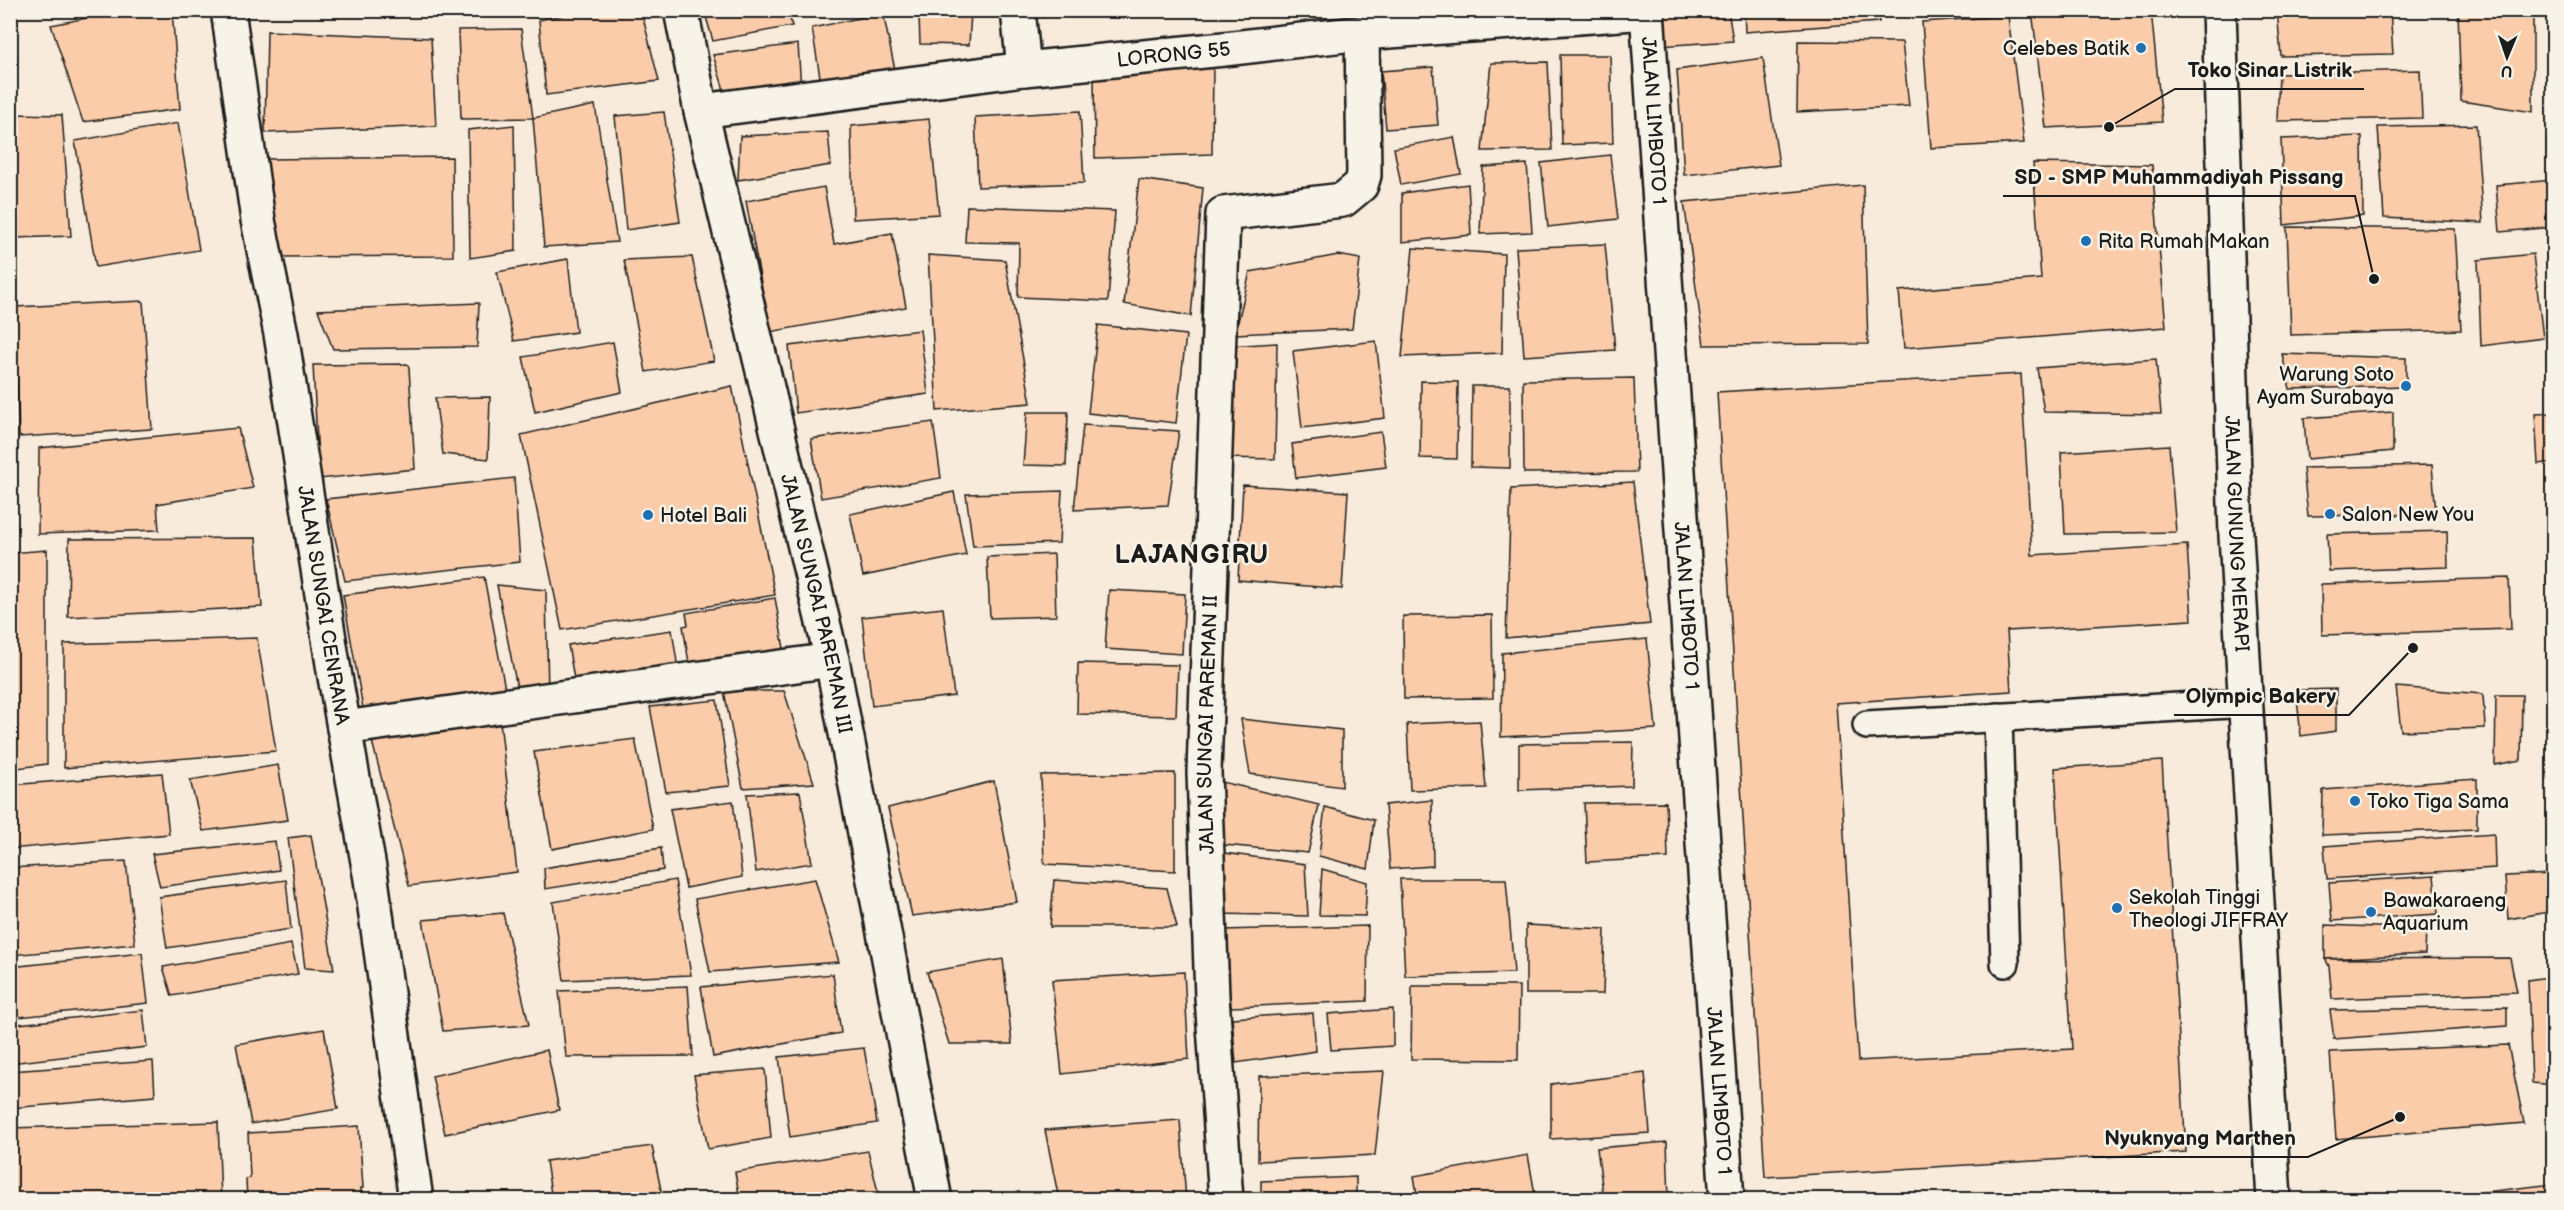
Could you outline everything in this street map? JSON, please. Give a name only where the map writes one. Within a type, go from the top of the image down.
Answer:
[{"type":"street","name":"JALAN SUNGAI CENRANA","points":[[228,10],[258,220],[281,334],[344,728],[371,879],[416,1200]]},
{"type":"street","name":"JALAN SUNGAI PAREMAN III","points":[[681,10],[701,111],[832,660],[935,1200]]},
{"type":"street","points":[[1018,10],[1024,69]]},
{"type":"street","name":"JALAN GUNUNG MERAPI","points":[[2219,10],[2236,535],[2274,1200]]},
{"type":"street","name":"LORONG 55","points":[[701,111],[1024,69],[1224,50],[1362,33],[1647,11]]},
{"type":"street","name":"JALAN LIMBOTO 1","points":[[1647,11],[1728,1200]]},
{"type":"street","name":"JALAN SUNGAI PAREMAN II","points":[[1226,1200],[1212,997],[1204,772],[1223,214],[1343,200],[1361,185],[1364,175],[1362,33]]},
{"type":"street","points":[[344,728],[832,660]]},
{"type":"lane","points":[[1867,725],[2247,703]]},
{"type":"lane","points":[[1998,717],[2005,963]]},
{"type":"building","points":[[128,10],[172,10],[180,109],[83,122],[51,25]]},
{"type":"building","points":[[245,10],[493,10],[493,13],[245,12]]},
{"type":"building","points":[[588,10],[641,10],[659,81],[546,95],[539,20]]},
{"type":"building","points":[[704,10],[788,10],[792,26],[713,41]]},
{"type":"building","points":[[1658,10],[1728,10],[1733,41],[1658,46]]},
{"type":"building","points":[[1744,10],[1878,10],[1879,22],[1745,32]]},
{"type":"building","points":[[2032,10],[2151,10],[2162,122],[2046,128]]},
{"type":"building","points":[[2277,10],[2390,10],[2393,54],[2281,56]]},
{"type":"building","points":[[2458,10],[2533,10],[2533,112],[2461,101]]},
{"type":"building","points":[[971,12],[969,45],[920,44],[919,15]]},
{"type":"building","points":[[883,13],[895,70],[821,83],[812,28]]},
{"type":"building","points":[[2008,16],[2024,143],[1931,148],[1922,22]]},
{"type":"building","points":[[521,29],[533,118],[461,119],[458,30]]},
{"type":"building","points":[[267,31],[431,38],[436,126],[265,133]]},
{"type":"building","points":[[1798,41],[1902,42],[1909,106],[1797,112]]},
{"type":"building","points":[[798,44],[801,89],[727,99],[713,55]]},
{"type":"building","points":[[1560,55],[1610,55],[1613,143],[1562,145]]},
{"type":"building","points":[[1763,58],[1779,165],[1684,175],[1677,70]]},
{"type":"building","points":[[1548,62],[1552,150],[1482,151],[1491,63]]},
{"type":"building","points":[[1213,64],[1212,154],[1095,158],[1094,77]]},
{"type":"building","points":[[1433,67],[1438,125],[1386,129],[1381,71]]},
{"type":"building","points":[[2420,70],[2422,118],[2277,121],[2279,74]]},
{"type":"building","points":[[595,105],[617,242],[544,247],[533,118]]},
{"type":"building","points":[[1080,111],[1084,183],[978,187],[975,117]]},
{"type":"building","points":[[664,112],[680,222],[626,230],[615,116]]},
{"type":"building","points":[[11,114],[62,115],[71,236],[15,238]]},
{"type":"building","points":[[929,119],[939,214],[853,219],[851,126]]},
{"type":"building","points":[[178,123],[199,250],[96,267],[75,141]]},
{"type":"building","points":[[514,125],[516,251],[470,258],[468,130]]},
{"type":"building","points":[[2476,125],[2483,223],[2384,218],[2378,127]]},
{"type":"building","points":[[828,132],[831,165],[738,180],[740,136]]},
{"type":"building","points":[[2362,136],[2363,216],[2284,225],[2281,139]]},
{"type":"building","points":[[1454,137],[1461,174],[1401,185],[1394,148]]},
{"type":"building","points":[[1610,155],[1618,219],[1548,227],[1541,163]]},
{"type":"building","points":[[452,157],[453,256],[280,257],[267,159]]},
{"type":"building","points":[[2033,163],[2152,165],[2166,327],[1904,348],[1899,291],[2041,279]]},
{"type":"building","points":[[1527,164],[1532,232],[1480,234],[1483,167]]},
{"type":"building","points":[[1139,179],[1203,188],[1191,316],[1124,304]]},
{"type":"building","points":[[2554,180],[2554,227],[2500,232],[2496,185]]},
{"type":"building","points":[[1468,184],[1471,235],[1402,242],[1402,193]]},
{"type":"building","points":[[1863,185],[1868,344],[1704,345],[1684,202]]},
{"type":"building","points":[[824,187],[834,244],[892,233],[906,307],[770,332],[746,201]]},
{"type":"building","points":[[967,206],[1115,211],[1108,301],[1018,297],[1019,243],[965,242]]},
{"type":"building","points":[[2287,227],[2455,229],[2461,330],[2291,335]]},
{"type":"building","points":[[2554,243],[2554,280],[2548,244]]},
{"type":"building","points":[[1605,244],[1615,350],[1524,356],[1516,248]]},
{"type":"building","points":[[1413,248],[1504,254],[1502,353],[1402,357]]},
{"type":"building","points":[[2533,254],[2543,338],[2481,346],[2478,260]]},
{"type":"building","points":[[928,255],[1005,260],[1031,403],[937,411]]},
{"type":"building","points":[[1338,255],[1360,259],[1352,329],[1235,334],[1250,272]]},
{"type":"building","points":[[692,257],[714,361],[646,372],[624,260]]},
{"type":"building","points":[[568,259],[576,332],[514,341],[497,272]]},
{"type":"building","points":[[143,301],[152,429],[19,437],[14,307]]},
{"type":"building","points":[[479,303],[477,347],[333,349],[318,310]]},
{"type":"building","points":[[1098,325],[1186,335],[1176,423],[1088,413]]},
{"type":"building","points":[[920,330],[928,394],[796,413],[789,346]]},
{"type":"building","points":[[1376,341],[1385,418],[1302,428],[1293,351]]},
{"type":"building","points":[[613,342],[622,392],[535,412],[523,357]]},
{"type":"building","points":[[1277,343],[1275,459],[1223,458],[1227,346]]},
{"type":"building","points":[[2282,354],[2406,358],[2406,386],[2290,389]]},
{"type":"building","points":[[2156,359],[2161,414],[2044,412],[2037,368]]},
{"type":"building","points":[[407,364],[415,469],[319,479],[313,365]]},
{"type":"building","name":"Sekolah Tinggi Theologi JIFFRAY","points":[[2021,374],[2032,555],[2187,545],[2192,620],[2007,631],[2011,691],[1836,703],[1858,1061],[2072,1049],[2055,768],[2162,761],[2186,1152],[1765,1177],[1717,392]]},
{"type":"building","points":[[1634,378],[1637,472],[1524,473],[1523,380]]},
{"type":"building","points":[[1421,381],[1458,382],[1457,459],[1420,458]]},
{"type":"building","name":"Hotel Bali","points":[[732,386],[775,595],[562,630],[521,435]]},
{"type":"building","points":[[1472,386],[1510,386],[1510,468],[1471,467]]},
{"type":"building","points":[[490,397],[488,459],[443,454],[435,398]]},
{"type":"building","points":[[1027,412],[1068,412],[1066,466],[1023,465]]},
{"type":"building","points":[[2393,412],[2393,451],[2307,459],[2304,418]]},
{"type":"building","points":[[2554,413],[2554,462],[2538,464],[2535,414]]},
{"type":"building","points":[[933,422],[941,478],[821,498],[811,439]]},
{"type":"building","points":[[1083,425],[1179,431],[1168,505],[1074,510]]},
{"type":"building","points":[[238,428],[253,488],[157,504],[159,530],[38,534],[39,448]]},
{"type":"building","points":[[1381,432],[1386,467],[1296,478],[1292,444]]},
{"type":"building","points":[[2169,445],[2176,532],[2065,534],[2061,452]]},
{"type":"building","points":[[2432,465],[2436,514],[2308,516],[2303,468]]},
{"type":"building","points":[[514,478],[520,562],[345,581],[326,499]]},
{"type":"building","points":[[1633,482],[1650,624],[1506,638],[1511,489]]},
{"type":"building","points":[[1243,485],[1348,492],[1342,589],[1238,580]]},
{"type":"building","points":[[1062,491],[1059,543],[973,546],[966,494]]},
{"type":"building","points":[[954,492],[966,555],[863,576],[850,514]]},
{"type":"building","points":[[2447,531],[2448,567],[2329,571],[2327,534]]},
{"type":"building","points":[[256,538],[262,607],[68,617],[69,539]]},
{"type":"building","points":[[47,550],[47,764],[10,769],[10,553]]},
{"type":"building","points":[[1054,554],[1056,616],[990,618],[987,557]]},
{"type":"building","points":[[484,577],[506,694],[364,714],[343,595]]},
{"type":"building","points":[[2509,578],[2511,629],[2322,635],[2321,584]]},
{"type":"building","points":[[497,585],[546,590],[548,696],[519,698]]},
{"type":"building","points":[[1109,590],[1185,594],[1182,654],[1105,649]]},
{"type":"building","points":[[775,598],[786,660],[691,675],[683,626],[688,625],[686,613]]},
{"type":"building","points":[[943,608],[954,696],[872,706],[862,617]]},
{"type":"building","points":[[1492,615],[1493,698],[1404,699],[1403,616]]},
{"type":"building","points":[[672,630],[679,675],[576,690],[568,645]]},
{"type":"building","points":[[257,638],[276,751],[64,768],[64,644]]},
{"type":"building","points":[[1647,639],[1656,729],[1501,737],[1502,653]]},
{"type":"building","points":[[1078,663],[1178,665],[1176,716],[1077,714]]},
{"type":"building","points":[[2396,687],[2483,694],[2485,728],[2401,731]]},
{"type":"building","points":[[2336,689],[2336,731],[2301,736],[2296,690]]},
{"type":"building","points":[[724,691],[784,691],[814,783],[743,788]]},
{"type":"building","points":[[2496,695],[2522,695],[2521,760],[2495,765]]},
{"type":"building","points":[[717,700],[730,786],[666,792],[650,707]]},
{"type":"building","points":[[1241,719],[1342,730],[1342,787],[1250,774]]},
{"type":"building","points":[[500,721],[517,872],[409,886],[372,741]]},
{"type":"building","points":[[1480,721],[1486,788],[1410,790],[1407,724]]},
{"type":"building","points":[[635,739],[653,829],[552,849],[534,752]]},
{"type":"building","points":[[1633,742],[1632,786],[1519,790],[1519,744]]},
{"type":"building","points":[[278,765],[288,820],[203,831],[190,780]]},
{"type":"building","points":[[162,773],[169,834],[10,849],[10,785]]},
{"type":"building","points":[[1175,773],[1175,871],[1044,864],[1041,775]]},
{"type":"building","points":[[2477,779],[2477,829],[2322,835],[2323,790]]},
{"type":"building","points":[[994,781],[1017,902],[912,916],[888,808]]},
{"type":"building","points":[[1222,782],[1319,805],[1308,853],[1214,844]]},
{"type":"building","points":[[800,792],[812,863],[756,872],[747,794]]},
{"type":"building","points":[[1432,800],[1433,866],[1390,869],[1385,805]]},
{"type":"building","points":[[733,801],[742,877],[686,888],[670,809]]},
{"type":"building","points":[[1666,802],[1668,858],[1587,862],[1584,803]]},
{"type":"building","points":[[1325,807],[1374,820],[1368,869],[1319,856]]},
{"type":"building","points":[[2494,834],[2495,868],[2327,879],[2324,846]]},
{"type":"building","points":[[311,835],[334,970],[305,968],[288,838]]},
{"type":"building","points":[[275,841],[279,870],[160,887],[152,854]]},
{"type":"building","points":[[661,848],[663,870],[545,889],[544,868]]},
{"type":"building","points":[[1217,852],[1305,864],[1308,916],[1219,914]]},
{"type":"building","points":[[126,861],[135,944],[10,955],[10,868]]},
{"type":"building","points":[[1322,869],[1367,882],[1365,916],[1319,915]]},
{"type":"building","points":[[2554,874],[2554,911],[2508,919],[2505,876]]},
{"type":"building","points":[[2434,876],[2438,914],[2332,921],[2329,883]]},
{"type":"building","points":[[815,879],[839,962],[710,972],[695,899]]},
{"type":"building","points":[[1400,879],[1506,879],[1514,973],[1405,976]]},
{"type":"building","points":[[286,880],[291,929],[167,948],[159,897]]},
{"type":"building","points":[[675,880],[691,975],[564,980],[553,902]]},
{"type":"building","points":[[1054,880],[1167,888],[1177,927],[1050,927]]},
{"type":"building","points":[[503,913],[529,1025],[443,1031],[423,920]]},
{"type":"building","points":[[1526,925],[1605,929],[1603,994],[1526,994]]},
{"type":"building","points":[[2325,925],[2426,929],[2425,954],[2325,959]]},
{"type":"building","points":[[1368,926],[1367,1001],[1231,1007],[1223,930]]},
{"type":"building","points":[[291,944],[298,974],[172,996],[163,967]]},
{"type":"building","points":[[142,953],[148,1003],[10,1018],[10,967]]},
{"type":"building","points":[[2510,958],[2517,992],[2332,999],[2329,966],[2325,959]]},
{"type":"building","points":[[1003,959],[1012,1044],[949,1044],[927,972]]},
{"type":"building","points":[[1184,972],[1189,1059],[1062,1074],[1052,980]]},
{"type":"building","points":[[833,974],[841,1033],[713,1057],[701,987]]},
{"type":"building","points":[[2554,976],[2554,1085],[2532,1083],[2528,980]]},
{"type":"building","points":[[688,986],[693,1056],[566,1057],[559,991]]},
{"type":"building","points":[[1412,986],[1519,986],[1518,1060],[1411,1059]]},
{"type":"building","points":[[2507,1007],[2507,1026],[2334,1039],[2330,1010]]},
{"type":"building","points":[[1393,1009],[1393,1046],[1331,1050],[1328,1014]]},
{"type":"building","points":[[143,1010],[147,1047],[10,1063],[10,1025]]},
{"type":"building","points":[[1313,1013],[1316,1051],[1236,1063],[1232,1018]]},
{"type":"building","points":[[324,1029],[338,1109],[251,1124],[236,1044]]},
{"type":"building","points":[[2508,1045],[2524,1123],[2336,1139],[2330,1052]]},
{"type":"building","points":[[864,1048],[877,1123],[790,1137],[779,1057]]},
{"type":"building","points":[[547,1050],[559,1110],[445,1134],[432,1076]]},
{"type":"building","points":[[153,1061],[155,1096],[10,1108],[10,1071]]},
{"type":"building","points":[[765,1069],[771,1138],[708,1149],[694,1075]]},
{"type":"building","points":[[1384,1071],[1375,1155],[1258,1161],[1259,1076]]},
{"type":"building","points":[[1645,1073],[1650,1133],[1551,1139],[1551,1084]]},
{"type":"building","points":[[1180,1120],[1186,1200],[1059,1200],[1045,1130]]},
{"type":"building","points":[[218,1122],[221,1200],[10,1200],[10,1128]]},
{"type":"building","points":[[359,1126],[363,1188],[361,1188],[361,1200],[247,1200],[246,1179],[250,1178],[248,1133]]},
{"type":"building","points":[[1667,1142],[1669,1200],[1604,1200],[1597,1148]]},
{"type":"building","points":[[652,1146],[663,1200],[552,1200],[546,1161]]},
{"type":"building","points":[[868,1151],[880,1200],[740,1200],[735,1172]]},
{"type":"building","points":[[1528,1155],[1536,1200],[1418,1200],[1414,1176]]},
{"type":"building","points":[[1356,1177],[1356,1200],[1261,1200],[1261,1181]]},
{"type":"building","points":[[2554,1184],[2554,1200],[2433,1198]]},
{"type":"place","name":"Celebes Batik","points":[[2141,48]]},
{"type":"place","name":"Toko Sinar Listrik","points":[[2109,127]]},
{"type":"place","name":"Rita Rumah Makan","points":[[2086,241]]},
{"type":"place","name":"SD - SMP Muhammadiyah Pissang","points":[[2374,279]]},
{"type":"place","name":"Warung Soto Ayam Surabaya","points":[[2406,386]]},
{"type":"place","name":"Salon New You","points":[[2330,514]]},
{"type":"place","name":"Hotel Bali","points":[[648,515]]},
{"type":"place","name":"Olympic Bakery","points":[[2413,648]]},
{"type":"place","name":"Toko Tiga Sama","points":[[2355,801]]},
{"type":"place","name":"Sekolah Tinggi Theologi JIFFRAY","points":[[2117,908]]},
{"type":"place","name":"Bawakaraeng Aquarium","points":[[2371,912]]},
{"type":"place","name":"Nyuknyang Marthen","points":[[2400,1117]]},
{"type":"district","name":"LAJANGIRU","points":[[1192,554]]}]
